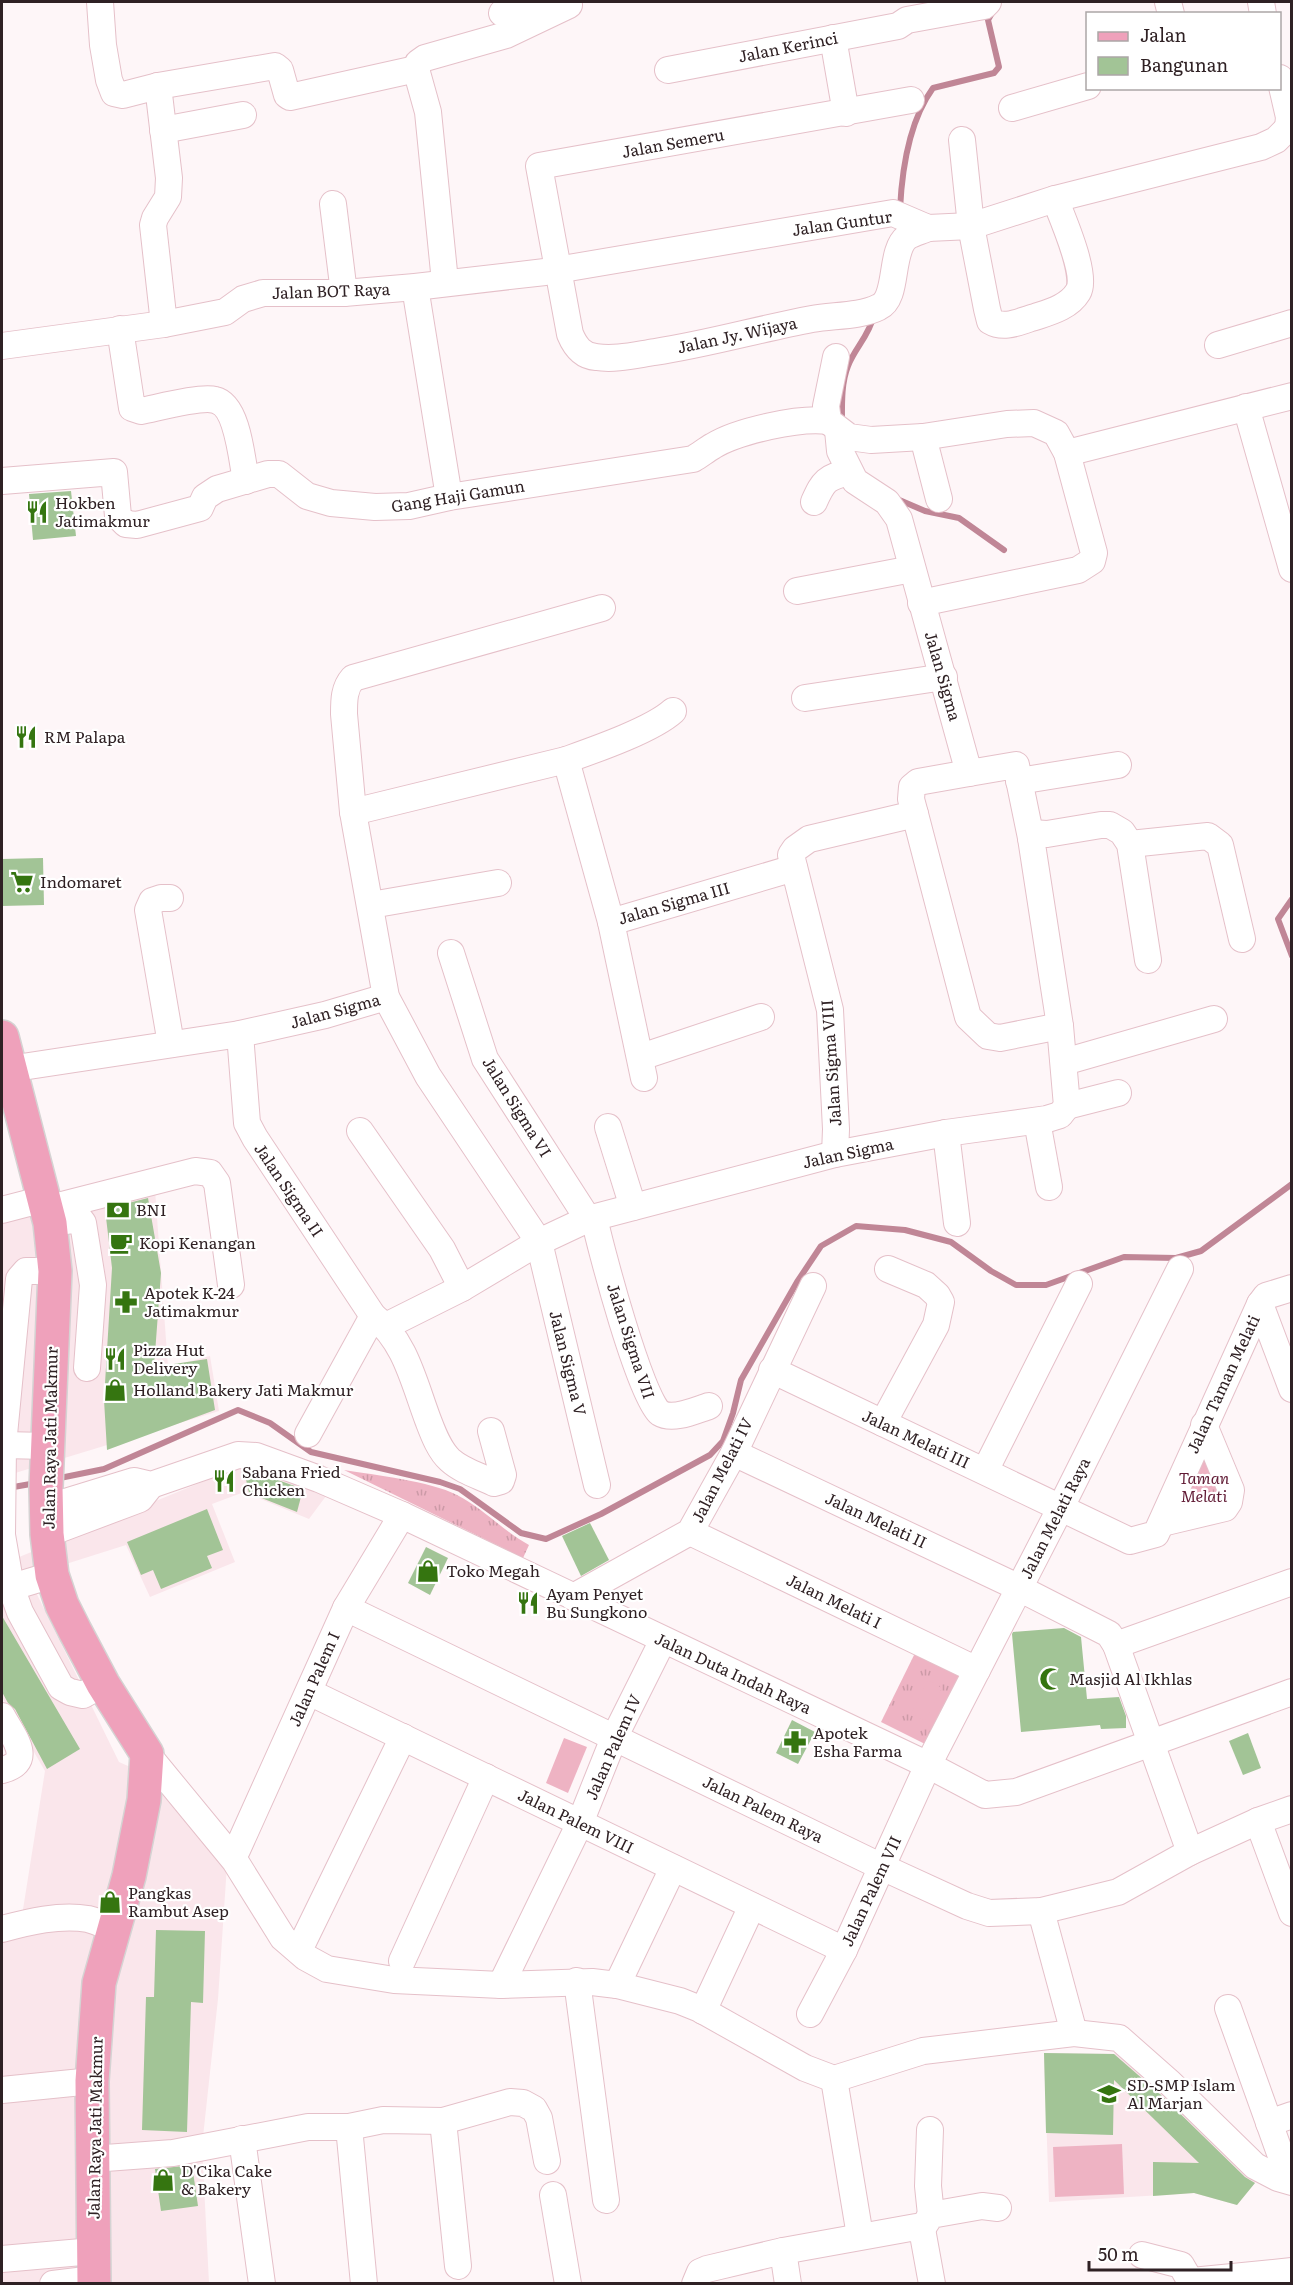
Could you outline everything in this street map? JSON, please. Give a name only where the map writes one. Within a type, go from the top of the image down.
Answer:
[{"type":"main road","name":"Jalan Raya Jati Makmur","points":[[4,1050],[46,1210],[55,1270],[47,1487],[52,1575],[62,1605],[103,1684],[147,1754],[144,1800],[129,1876],[99,1983],[92,2081],[94,2271]]},
{"type":"street","points":[[100,2],[109,80],[114,93],[123,95],[158,86],[275,66],[280,70],[287,95],[290,97],[416,69]]},
{"type":"street","points":[[502,13],[555,2]]},
{"type":"street","points":[[445,282],[428,112],[416,69],[418,63],[425,58],[506,35],[569,5],[568,2]]},
{"type":"street","name":"Jalan Kerinci","points":[[668,70],[898,26],[905,11],[984,6],[988,2]]},
{"type":"street","points":[[833,38],[846,113]]},
{"type":"street","points":[[158,86],[169,178],[168,197],[153,225],[164,324]]},
{"type":"street","points":[[1012,108],[1086,87]]},
{"type":"street","points":[[1286,93],[1290,130]]},
{"type":"street","name":"Jalan Semeru","points":[[559,270],[539,166],[911,100]]},
{"type":"street","points":[[164,130],[243,115]]},
{"type":"street","name":"Jalan Guntur","points":[[559,270],[909,219],[971,226],[1056,199],[1261,147],[1290,130]]},
{"type":"street","points":[[962,140],[971,226],[990,321],[996,325],[1008,325],[1057,310],[1079,291],[1081,280],[1078,264],[1056,199]]},
{"type":"street","points":[[333,204],[344,293]]},
{"type":"street","name":"Jalan Jy. Wijaya","points":[[559,270],[570,334],[581,351],[593,357],[627,356],[694,346],[874,309],[887,300],[894,270],[906,238],[909,219]]},
{"type":"street","name":"Jalan BOT Raya","points":[[2,346],[164,324],[225,312],[243,299],[262,293],[344,293],[559,270]]},
{"type":"street","points":[[415,287],[449,498]]},
{"type":"street","points":[[1218,345],[1292,323]]},
{"type":"street","points":[[120,329],[132,408],[141,411],[207,399],[220,402],[226,407],[235,423],[246,481]]},
{"type":"street","name":"Jalan Sigma","points":[[836,357],[826,406],[840,451],[855,481],[887,502],[899,519],[969,773]]},
{"type":"street","points":[[921,603],[1078,570],[1092,561],[1094,553],[1067,453],[1292,396]]},
{"type":"street","points":[[1246,407],[1292,569]]},
{"type":"street","name":"Gang Haji Gamun","points":[[2,481],[114,472],[118,516],[126,524],[137,525],[200,508],[205,497],[217,489],[268,474],[279,474],[307,496],[331,503],[375,507],[409,506],[693,459],[714,444],[743,434],[787,423],[815,420],[833,426],[858,440],[923,437],[1007,424],[1034,423],[1056,433],[1067,453]]},
{"type":"street","points":[[923,437],[939,499]]},
{"type":"street","points":[[814,502],[823,483],[829,477],[849,472]]},
{"type":"street","points":[[797,591],[912,569]]},
{"type":"street","points":[[386,997],[353,812],[344,699],[347,685],[353,678],[370,672],[602,608]]},
{"type":"street","points":[[805,698],[944,677]]},
{"type":"street","points":[[353,812],[566,760],[640,730],[666,718],[673,711]]},
{"type":"street","name":"Jalan Sigma III","points":[[566,760],[611,922],[794,867]]},
{"type":"street","points":[[1064,954],[1039,836],[1018,782],[1016,765],[918,782],[912,787],[911,799],[968,1017],[988,1036],[1062,1044],[1214,1019]]},
{"type":"street","points":[[1018,782],[1118,765]]},
{"type":"street","points":[[794,867],[791,855],[795,849],[809,839],[915,814]]},
{"type":"street","points":[[1039,836],[1101,825],[1110,825],[1122,832],[1130,844],[1148,960]]},
{"type":"street","points":[[1039,836],[1067,1106]]},
{"type":"street","points":[[1130,844],[1208,836],[1217,840],[1242,939]]},
{"type":"street","name":"Jalan Sigma VIII","points":[[794,867],[830,1010],[836,1129],[835,1154]]},
{"type":"street","points":[[371,905],[498,883]]},
{"type":"street","points":[[170,898],[152,901],[148,910],[171,1044]]},
{"type":"street","points":[[611,922],[642,1067],[761,1017]]},
{"type":"street","name":"Jalan Sigma VI","points":[[451,953],[485,1059],[591,1218]]},
{"type":"street","name":"Jalan Sigma","points":[[4,1050],[171,1044],[240,1034],[325,1015],[386,997],[428,1076],[539,1242],[591,1218],[835,1154],[946,1133],[1037,1121],[1060,1115],[1067,1106],[1118,1093]]},
{"type":"street","points":[[1062,1044],[1067,1039],[1124,1031]]},
{"type":"street","name":"Jalan Sigma II","points":[[240,1034],[247,1123],[255,1138],[380,1321],[398,1341],[435,1437],[448,1458],[459,1467],[495,1483],[501,1481],[503,1475],[491,1431]]},
{"type":"street","points":[[1037,1121],[1049,1187]]},
{"type":"street","points":[[608,1127],[633,1207]]},
{"type":"street","points":[[360,1131],[441,1249],[462,1288]]},
{"type":"street","points":[[946,1133],[957,1223]]},
{"type":"street","points":[[2,1210],[46,1210],[195,1171],[210,1173],[217,1183],[231,1285]]},
{"type":"street","points":[[46,1210],[80,1219],[83,1222],[93,1285],[87,1368]]},
{"type":"street","name":"Jalan Sigma VII","points":[[591,1218],[635,1363],[653,1406],[662,1414],[670,1415],[710,1406]]},
{"type":"street","points":[[312,1427],[380,1321],[462,1288],[539,1242]]},
{"type":"street","name":"Jalan Sigma V","points":[[539,1242],[597,1485]]},
{"type":"street","points":[[883,1423],[936,1325],[941,1302],[926,1285],[888,1269]]},
{"type":"street","name":"Jalan Melati Raya","points":[[928,1765],[977,1670],[1026,1592],[1061,1507],[1180,1269]]},
{"type":"street","points":[[55,1270],[26,1271],[19,1279],[3,1455],[2,1535],[6,1588],[61,1687],[83,1695],[103,1684]]},
{"type":"street","points":[[985,1471],[1079,1284]]},
{"type":"street","name":"Jalan Melati IV","points":[[573,1597],[690,1532],[734,1453],[813,1286]]},
{"type":"street","points":[[1292,1288],[1266,1296],[1260,1304],[1292,1389]]},
{"type":"street","name":"Jalan Taman Melati","points":[[1161,1523],[1260,1304]]},
{"type":"street","name":"Jalan Melati III","points":[[772,1370],[1061,1507]]},
{"type":"street","points":[[1061,1507],[1130,1541],[1156,1534],[1161,1523],[1225,1508],[1229,1502],[1231,1490],[1204,1425]]},
{"type":"street","name":"Jalan Melati II","points":[[734,1453],[1026,1592],[1109,1634],[1116,1645]]},
{"type":"street","name":"Jalan Duta Indah Raya","points":[[3,1455],[47,1487],[134,1481],[151,1485],[238,1455],[256,1456],[319,1479],[402,1515],[928,1765],[985,1795],[1016,1792],[1292,1692]]},
{"type":"street","name":"Jalan Palem I","points":[[237,1850],[346,1608],[402,1515]]},
{"type":"street","name":"Jalan Melati I","points":[[690,1532],[977,1670]]},
{"type":"street","points":[[6,1588],[52,1575]]},
{"type":"street","points":[[1190,1852],[1116,1645],[1292,1582]]},
{"type":"street","name":"Jalan Palem Raya","points":[[346,1608],[882,1867],[967,1906],[988,1913],[1041,1911],[1118,1892],[1190,1852],[1258,1821],[1292,1809]]},
{"type":"street","name":"Jalan Palem IV","points":[[501,1984],[580,1823],[614,1738],[663,1640]]},
{"type":"street","name":"Jalan Palem VIII","points":[[309,1692],[844,1950]]},
{"type":"street","points":[[2,1716],[20,1749],[18,1761],[13,1767],[2,1770]]},
{"type":"street","points":[[303,1942],[403,1737]]},
{"type":"street","points":[[147,1754],[235,1861],[283,1938],[305,1957],[327,1969],[367,1977],[501,1984],[617,1985],[680,2001],[703,2011],[805,2068],[834,2079],[923,2051],[1074,2033],[1119,2038],[1170,2083],[1255,2166],[1278,2178],[1289,2176],[1280,2119],[1228,2008]]},
{"type":"street","name":"Jalan Palem VII","points":[[810,2014],[844,1950],[928,1765]]},
{"type":"street","points":[[402,1961],[486,1777]]},
{"type":"street","points":[[1258,1821],[1292,1913]]},
{"type":"street","points":[[617,1985],[673,1868]]},
{"type":"street","points":[[703,2011],[752,1906]]},
{"type":"street","points":[[1041,1911],[1074,2033]]},
{"type":"street","points":[[2,1929],[30,1921],[87,1919],[115,1929]]},
{"type":"street","points":[[577,1986],[606,2200]]},
{"type":"street","points":[[834,2079],[860,2236]]},
{"type":"street","points":[[2,2090],[92,2081]]},
{"type":"street","points":[[92,2159],[172,2152],[308,2127],[349,2127],[384,2120],[443,2121],[510,2102],[523,2103],[534,2109],[539,2118],[547,2161]]},
{"type":"street","points":[[443,2121],[458,2266]]},
{"type":"street","points":[[349,2127],[364,2283]]},
{"type":"street","points":[[930,2130],[926,2222],[932,2283]]},
{"type":"street","points":[[242,2139],[262,2283]]},
{"type":"street","points":[[553,2195],[568,2283]]},
{"type":"street","points":[[694,2283],[700,2272],[708,2269],[783,2251],[916,2227],[982,2206],[998,2208]]},
{"type":"street","points":[[783,2251],[788,2283]]},
{"type":"street","points":[[1142,2255],[1181,2265],[1192,2282],[1292,2271]]},
{"type":"street","points":[[2,2259],[94,2271]]},
{"type":"street","points":[[53,2283],[94,2271]]},
{"type":"shaded area","points":[[155,1190],[168,1367],[210,1356],[219,1411],[2,1477],[2,1219]]},
{"type":"shaded area","points":[[241,1466],[329,1492],[309,1519],[244,1492],[212,1504],[235,1562],[150,1597],[126,1545],[28,1576],[119,1762],[162,1781],[227,1865],[218,1999],[202,2146],[209,2283],[2,2283],[2,1934],[21,1922],[45,1771],[2,1697],[2,1497],[7,1562]]},
{"type":"shaded area","name":"SD-SMP Islam Al Marjan","points":[[1044,2053],[1130,2054],[1261,2175],[1237,2205],[1194,2193],[1049,2202]]},
{"type":"green space","name":"Taman Melati","points":[[1204,1438],[1226,1499],[1169,1519]]},
{"type":"green space","points":[[344,1470],[402,1479],[446,1490],[466,1500],[529,1545],[523,1558]]},
{"type":"green space","points":[[920,1643],[969,1667],[929,1746],[881,1722]]},
{"type":"green space","points":[[928,1680],[942,1688],[925,1721],[911,1713]]},
{"type":"green space","points":[[564,1738],[587,1747],[568,1793],[546,1783]]},
{"type":"green space","points":[[1122,2144],[1124,2194],[1055,2197],[1053,2147]]},
{"type":"building","points":[[71,491],[76,536],[33,540],[29,494]]},
{"type":"building","name":"Indomaret","points":[[43,858],[44,905],[2,906],[2,859]]},
{"type":"building","points":[[148,1198],[161,1273],[154,1367],[207,1359],[215,1410],[107,1450],[104,1400],[112,1268],[105,1209]]},
{"type":"building","points":[[244,1470],[303,1489],[297,1512],[249,1493]]},
{"type":"building","points":[[207,1509],[223,1550],[207,1556],[212,1568],[161,1589],[153,1570],[141,1575],[127,1542]]},
{"type":"building","points":[[590,1523],[609,1560],[581,1576],[562,1536]]},
{"type":"building","name":"Toko Megah","points":[[426,1547],[448,1558],[430,1595],[408,1583]]},
{"type":"building","points":[[2,1616],[80,1749],[47,1769],[15,1709],[8,1703],[2,1692]]},
{"type":"building","name":"Masjid Al Ikhlas","points":[[1064,1628],[1081,1637],[1087,1699],[1119,1697],[1126,1716],[1126,1728],[1101,1729],[1100,1725],[1021,1732],[1012,1634],[1013,1632]]},
{"type":"building","name":"Apotek Esha Farma","points":[[792,1720],[815,1732],[798,1764],[776,1753]]},
{"type":"building","points":[[1248,1733],[1261,1768],[1243,1775],[1229,1741]]},
{"type":"building","points":[[156,1930],[205,1931],[203,2003],[191,2002],[187,2132],[142,2130],[146,1997],[154,1997]]},
{"type":"building","points":[[1044,2053],[1114,2054],[1160,2094],[1245,2177],[1255,2183],[1237,2205],[1194,2193],[1153,2196],[1153,2162],[1199,2163],[1114,2080],[1113,2135],[1046,2133]]},
{"type":"building","points":[[192,2165],[198,2206],[161,2211],[155,2169]]},
{"type":"waterway","points":[[900,209],[908,146],[918,115],[933,88],[994,73],[999,67],[988,20],[993,11]]},
{"type":"waterway","points":[[842,424],[842,395],[846,373],[874,315]]},
{"type":"waterway","points":[[897,499],[925,511],[959,518],[1004,550]]},
{"type":"waterway","points":[[1292,899],[1278,919],[1292,956]]},
{"type":"waterway","points":[[55,1479],[104,1469],[238,1410],[270,1423],[311,1452],[440,1482],[460,1489],[521,1533],[546,1539],[601,1514],[710,1455],[723,1441],[741,1380],[797,1282],[821,1246],[856,1226],[905,1230],[951,1242],[991,1271],[1016,1285],[1046,1285],[1124,1257],[1176,1258],[1201,1251],[1292,1184]]},
{"type":"waterway","points":[[8,1488],[36,1483]]},
{"type":"place","name":"Hokben Jatimakmur","points":[[37,512]]},
{"type":"place","name":"RM Palapa","points":[[26,737]]},
{"type":"place","name":"Indomaret","points":[[22,882]]},
{"type":"place","name":"BNI","points":[[118,1210]]},
{"type":"place","name":"Kopi Kenangan","points":[[121,1243]]},
{"type":"place","name":"Apotek K-24 Jatimakmur","points":[[126,1302]]},
{"type":"place","name":"Pizza Hut Delivery","points":[[115,1359]]},
{"type":"place","name":"Holland Bakery Jati Makmur","points":[[115,1390]]},
{"type":"place","name":"Sabana Fried Chicken","points":[[224,1481]]},
{"type":"place","name":"Toko Megah","points":[[428,1571]]},
{"type":"place","name":"Ayam Penyet Bu Sungkono","points":[[528,1603]]},
{"type":"place","name":"Masjid Al Ikhlas","points":[[1051,1679]]},
{"type":"place","name":"Apotek Esha Farma","points":[[795,1742]]},
{"type":"place","name":"Pangkas Rambut Asep","points":[[110,1902]]},
{"type":"place","name":"SD-SMP Islam Al Marjan","points":[[1109,2094]]},
{"type":"place","name":"D'Cika Cake & Bakery","points":[[163,2180]]}]
